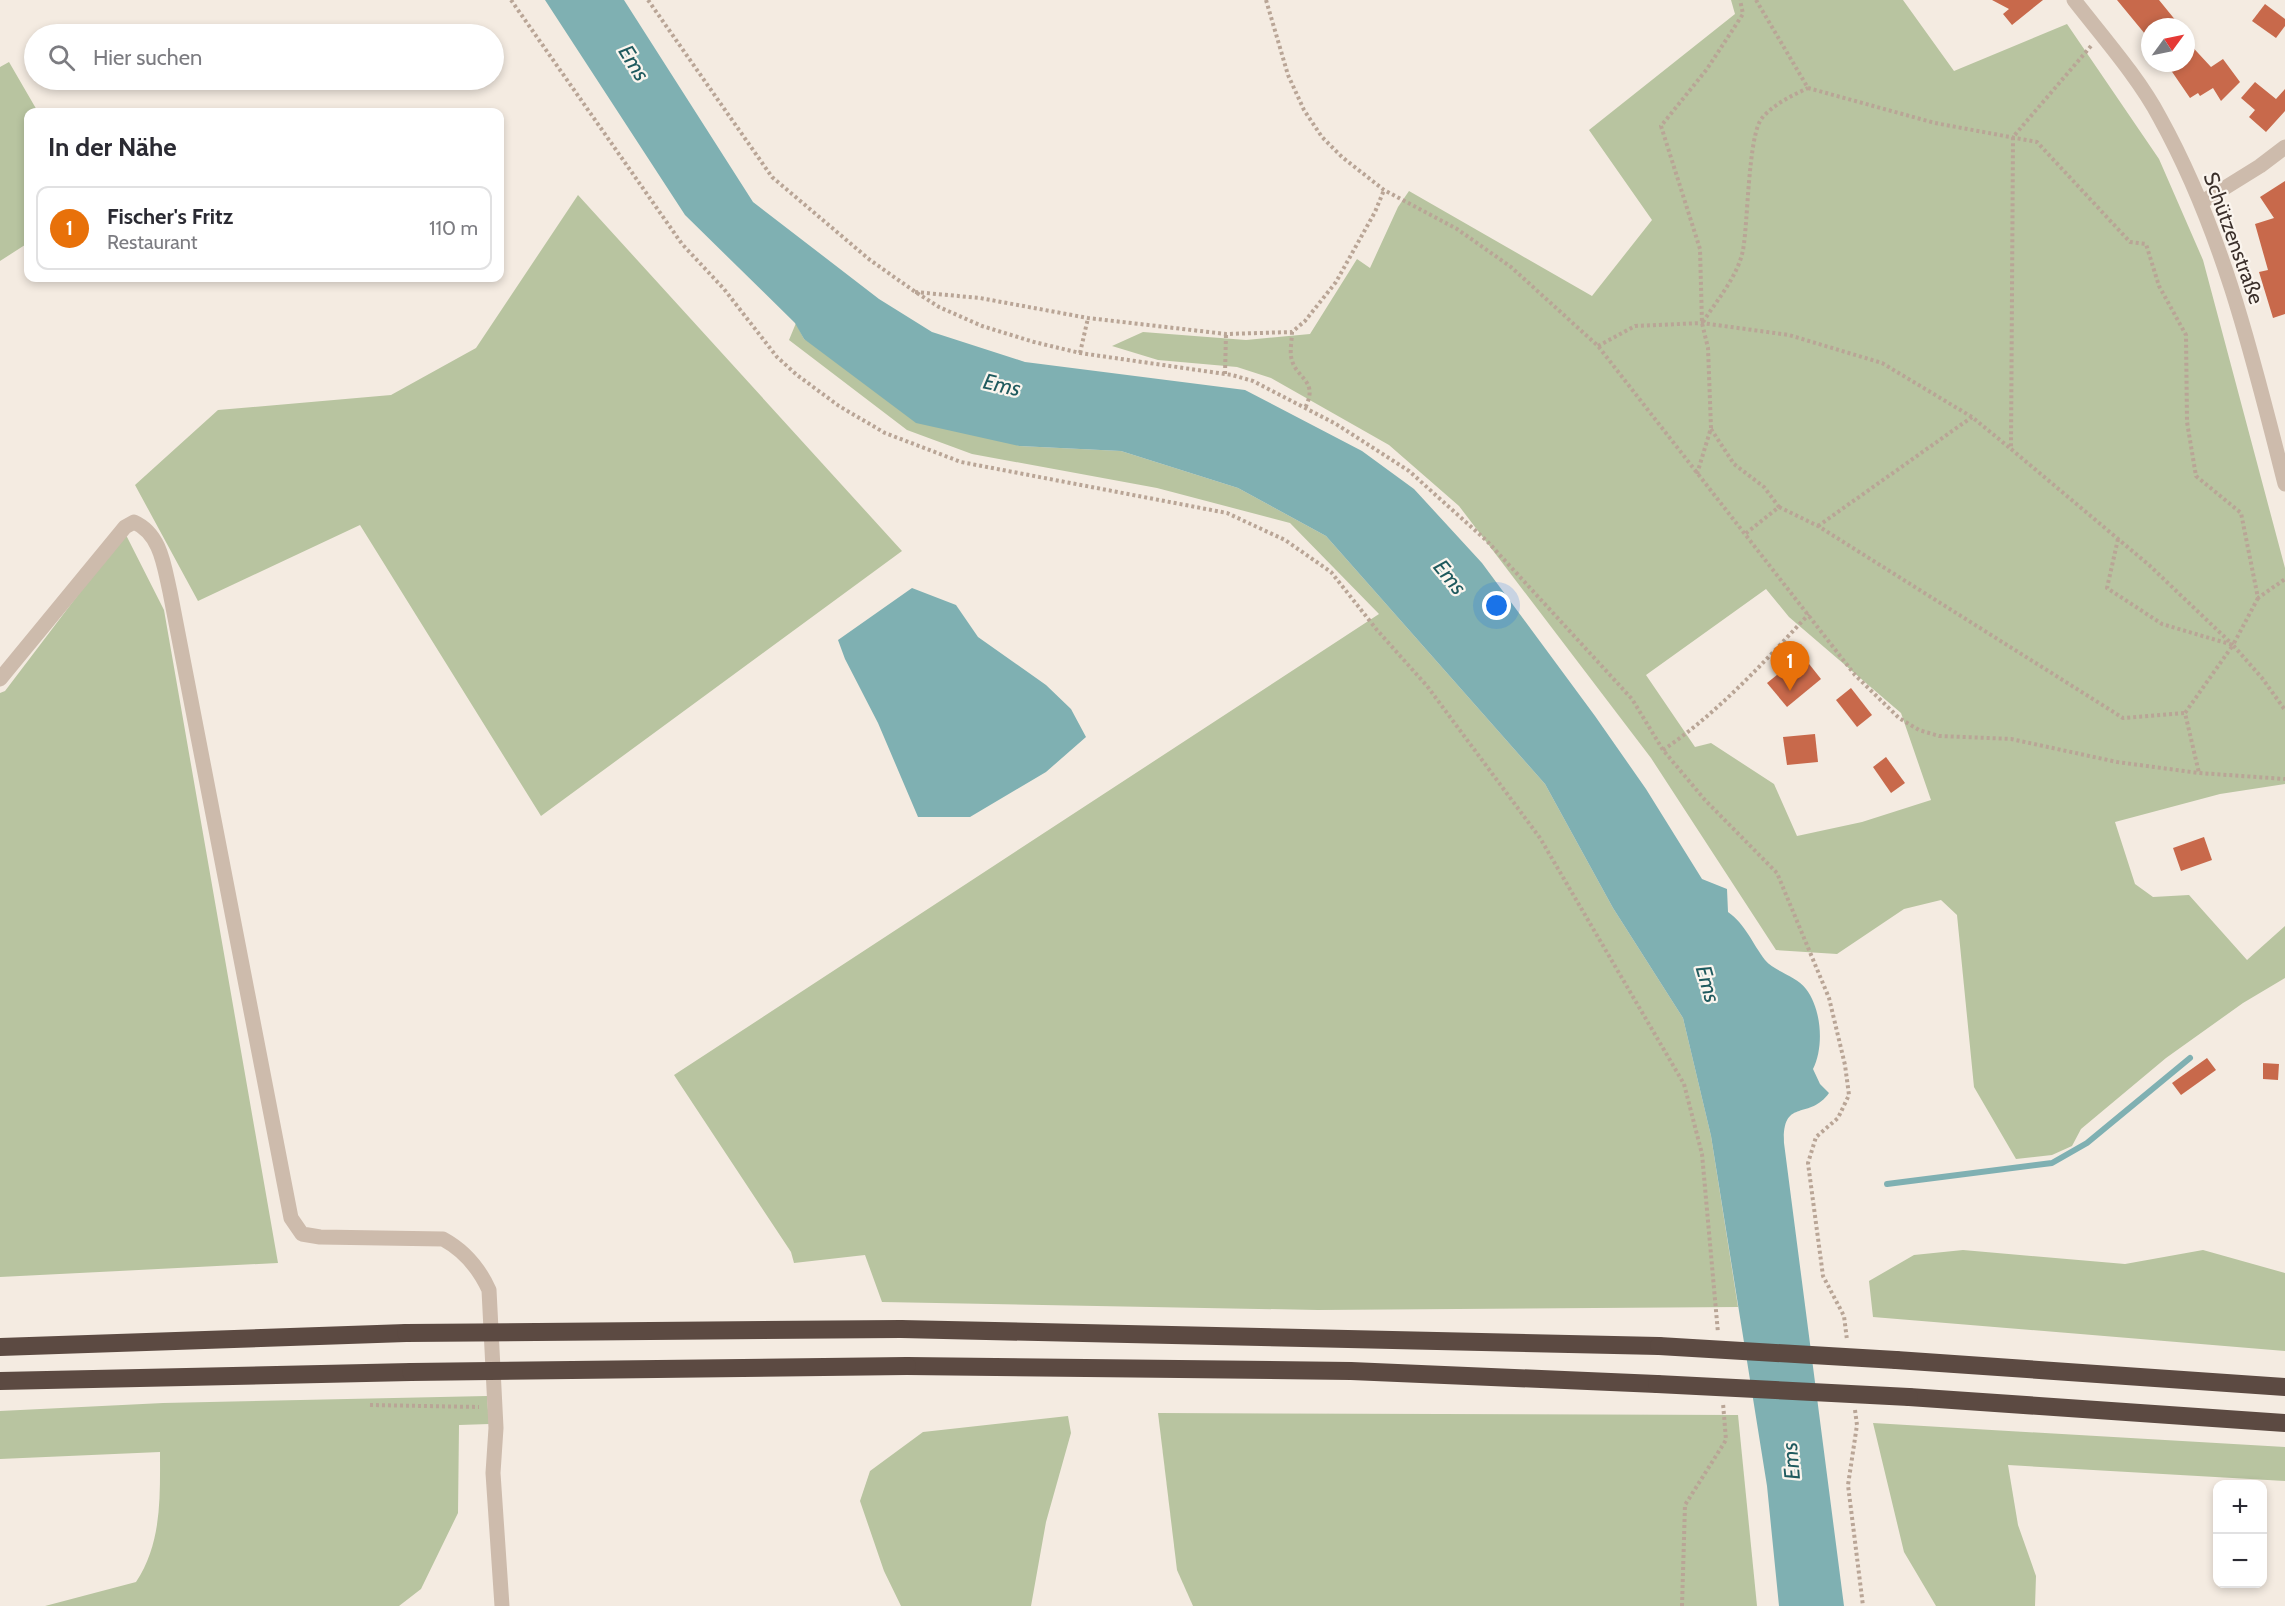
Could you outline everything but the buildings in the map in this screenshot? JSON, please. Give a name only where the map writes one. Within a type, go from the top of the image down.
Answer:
[{"type":"highway","points":[[0,1347],[406,1333],[901,1329],[1659,1346],[2285,1387]]},
{"type":"highway","points":[[0,1381],[411,1372],[907,1366],[1351,1371],[1909,1397],[2285,1423]]},
{"type":"street","name":"Schützenstraße","points":[[2074,0],[2159,116],[2202,202],[2228,274],[2285,483]]},
{"type":"street","points":[[2202,202],[2260,166],[2285,147]]},
{"type":"street","points":[[0,679],[125,527],[134,522],[147,528],[162,557],[170,591],[291,1218],[302,1234],[320,1237],[443,1239],[461,1249],[483,1277],[489,1290],[495,1407],[493,1473],[502,1606]]},
{"type":"path","points":[[511,0],[682,244],[724,288],[777,357],[796,375],[839,406],[885,433],[961,462],[1227,513],[1285,540],[1331,572],[1377,630],[1427,686],[1540,838],[1684,1084],[1702,1154],[1718,1334]]},
{"type":"path","points":[[648,0],[772,177],[870,260],[939,307],[982,326],[1080,353],[1225,374],[1254,381],[1336,424],[1409,471],[1487,541],[1632,699],[1664,750],[1705,800],[1777,873],[1829,998],[1849,1095],[1838,1118],[1816,1137],[1808,1163],[1823,1275],[1844,1316],[1848,1348]]},
{"type":"path","points":[[1266,0],[1288,75],[1304,110],[1322,136],[1342,157],[1384,190],[1457,229],[1511,267],[1598,346],[1855,675],[1899,718],[1919,730],[1939,736],[2011,739],[2117,762],[2199,773],[2285,779]]},
{"type":"path","points":[[1697,475],[1711,428],[1708,348],[1702,323],[1700,249],[1661,126],[1707,69],[1743,14],[1740,0]]},
{"type":"path","points":[[1756,0],[1808,88]]},
{"type":"path","points":[[2011,449],[2013,137],[2091,46],[2103,37]]},
{"type":"path","points":[[1702,323],[1732,278],[1743,251],[1750,170],[1760,120],[1776,105],[1808,88],[1935,123],[2037,142],[2130,242],[2146,244],[2159,286],[2186,335],[2187,422],[2196,476],[2241,513],[2258,598]]},
{"type":"path","points":[[914,291],[980,298],[1088,318],[1226,334],[1292,332],[1305,321],[1336,282],[1375,212],[1384,190]]},
{"type":"path","points":[[1080,353],[1088,318]]},
{"type":"path","points":[[1598,346],[1635,326],[1702,323],[1789,335],[1882,363],[1972,417],[2118,539],[2233,645],[2262,678],[2285,710]]},
{"type":"path","points":[[1292,332],[1291,357],[1294,367],[1307,381],[1310,392],[1305,408]]},
{"type":"path","points":[[1225,374],[1226,334]]},
{"type":"path","points":[[1818,526],[1972,417]]},
{"type":"path","points":[[1711,428],[1734,464],[1764,487],[1779,507],[1818,526],[2123,718],[2185,713]]},
{"type":"path","points":[[1745,534],[1779,507]]},
{"type":"path","points":[[2118,539],[2107,588],[2162,624],[2233,645]]},
{"type":"path","points":[[2199,773],[2185,713],[2233,645],[2258,598],[2285,579]]},
{"type":"path","points":[[1664,750],[1695,728],[1731,697],[1809,614]]},
{"type":"path","points":[[1682,1606],[1685,1505],[1726,1440],[1722,1393]]},
{"type":"path","points":[[1854,1403],[1857,1425],[1848,1485],[1863,1606]]},
{"type":"path","points":[[370,1405],[495,1407]]},
{"type":"green space","points":[[1731,0],[1903,0],[1954,71],[2067,24],[2159,159],[2203,260],[2285,568],[2285,784],[2220,794],[2115,822],[2135,884],[2153,897],[2189,895],[2247,960],[2285,926],[2285,978],[2243,1003],[2166,1058],[2081,1129],[2072,1146],[2052,1155],[2016,1159],[1974,1087],[1957,915],[1941,900],[1904,909],[1837,954],[1776,950],[1651,758],[1459,506],[1389,445],[1271,378],[1237,367],[1158,360],[1112,346],[1143,332],[1246,340],[1310,334],[1357,259],[1370,268],[1398,207],[1409,191],[1592,296],[1652,220],[1589,130],[1735,14]],"holes":[[[1766,589],[1789,617],[1901,713],[1931,800],[1862,822],[1797,836],[1774,784],[1711,743],[1695,747],[1646,675]]]},
{"type":"green space","points":[[9,62],[36,108],[24,108],[24,246],[0,261],[0,67]]},
{"type":"green space","points":[[578,195],[902,551],[541,816],[360,525],[198,601],[135,485],[218,410],[391,395],[476,348]]},
{"type":"green space","points":[[796,323],[804,339],[1019,446],[1121,451],[1238,488],[1326,536],[1545,784],[1613,908],[1683,1018],[1711,1136],[1738,1307],[1318,1310],[882,1302],[865,1255],[794,1263],[791,1252],[674,1075],[1379,614],[1290,523],[1157,488],[972,454],[907,430],[789,340]]},
{"type":"green space","points":[[125,533],[164,610],[278,1263],[0,1277],[0,693],[5,691]]},
{"type":"green space","points":[[1963,1250],[2125,1264],[2203,1250],[2285,1273],[2285,1351],[1873,1317],[1869,1281],[1914,1255]]},
{"type":"green space","points":[[487,1396],[489,1424],[459,1425],[458,1513],[421,1589],[399,1606],[45,1606],[136,1582],[151,1552],[155,1536],[159,1503],[160,1452],[0,1459],[0,1411],[163,1403]]},
{"type":"green space","points":[[1158,1413],[1738,1415],[1757,1606],[1193,1606],[1177,1570]]},
{"type":"green space","points":[[1068,1416],[1071,1433],[1046,1522],[1031,1606],[901,1606],[884,1571],[860,1501],[870,1471],[923,1432]]},
{"type":"green space","points":[[1873,1423],[2285,1447],[2285,1481],[2008,1465],[2018,1525],[2036,1576],[2035,1606],[1936,1606],[1904,1552]]},
{"type":"water","name":"Ems","points":[[545,0],[624,0],[753,202],[879,299],[932,332],[1025,362],[1245,390],[1362,451],[1414,489],[1482,563],[1646,789],[1702,879],[1727,889],[1728,912],[1744,928],[1769,964],[1792,977],[1806,989],[1815,1007],[1820,1040],[1813,1069],[1820,1084],[1829,1093],[1813,1106],[1792,1114],[1787,1120],[1784,1143],[1844,1606],[1779,1606],[1767,1486],[1711,1136],[1683,1018],[1613,908],[1545,784],[1326,536],[1238,488],[1121,451],[1019,446],[916,423],[804,339],[795,323],[685,215]]},
{"type":"water","points":[[912,588],[956,605],[978,637],[1046,685],[1071,709],[1086,737],[1046,772],[970,817],[918,817],[878,723],[845,659],[838,640]]},
{"type":"waterway","points":[[1887,1184],[2052,1163],[2087,1143],[2190,1058]]},
{"type":"place","name":"Fischer's Fritz","points":[[1790,691]]}]
